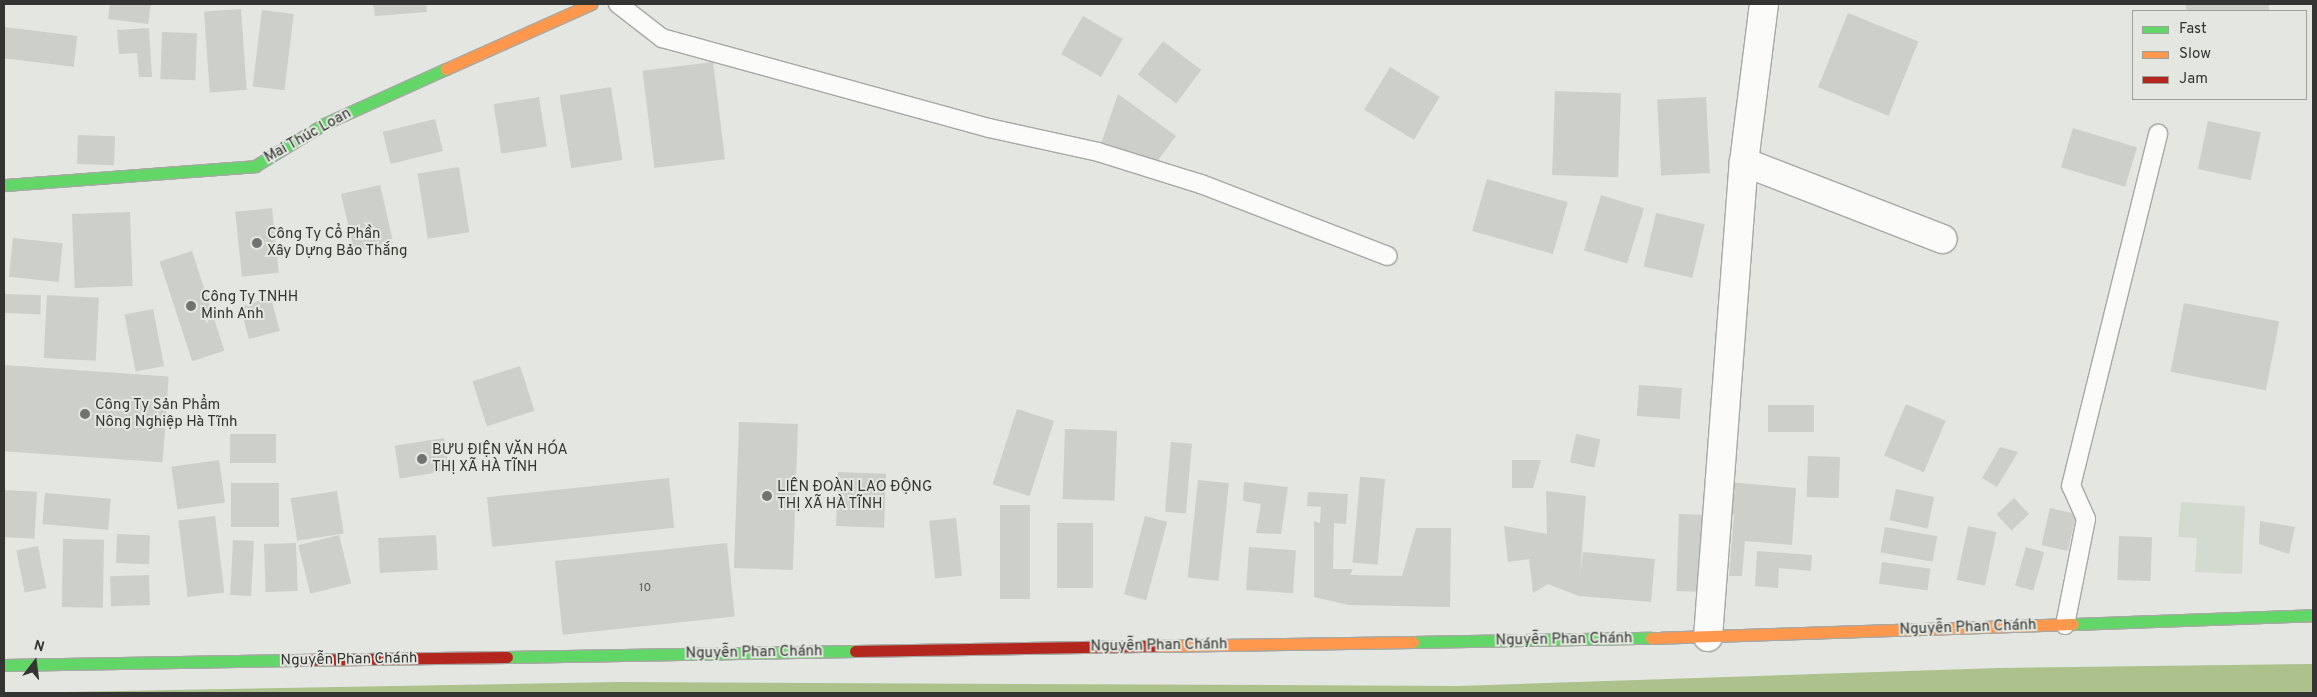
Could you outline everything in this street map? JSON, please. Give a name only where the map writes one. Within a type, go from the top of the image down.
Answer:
[{"type":"street","name":"Mai Thúc Loan","points":[[4,185],[255,166],[324,124],[591,4]]},
{"type":"street","points":[[1708,638],[1744,162],[1764,4]]},
{"type":"street","points":[[1744,162],[1943,239]]},
{"type":"street","name":"Nguyễn Phan Chánh","points":[[4,665],[1708,638],[2313,615]]},
{"type":"lane","points":[[618,4],[662,38],[989,128],[1098,152],[1201,184],[1388,256]]},
{"type":"lane","points":[[2066,625],[2086,519],[2071,486],[2158,134]]},
{"type":"shaded area","points":[[2181,502],[2245,506],[2242,574],[2195,572],[2197,538],[2178,537]]},
{"type":"shaded area","points":[[2313,664],[2313,693],[10,693],[619,682],[1458,686],[1999,668]]},
{"type":"building","points":[[110,4],[151,4],[148,24],[108,19]]},
{"type":"building","points":[[373,4],[426,4],[427,12],[375,16]]},
{"type":"building","points":[[2186,4],[2269,4],[2269,10],[2186,10]]},
{"type":"building","points":[[241,9],[247,90],[210,92],[204,12]]},
{"type":"building","points":[[262,10],[294,14],[284,90],[253,86]]},
{"type":"building","points":[[1848,13],[1918,41],[1888,116],[1818,87]]},
{"type":"building","points":[[1083,16],[1123,39],[1101,77],[1061,54]]},
{"type":"building","points":[[4,27],[77,36],[74,67],[4,58]]},
{"type":"building","points":[[149,28],[152,77],[139,77],[137,53],[119,54],[117,30]]},
{"type":"building","points":[[162,32],[197,33],[195,80],[160,79]]},
{"type":"building","points":[[1163,41],[1201,70],[1176,103],[1138,75]]},
{"type":"building","points":[[713,62],[725,159],[654,168],[643,71]]},
{"type":"building","points":[[1390,67],[1440,97],[1414,140],[1364,110]]},
{"type":"building","points":[[611,87],[623,160],[571,168],[560,95]]},
{"type":"building","points":[[1555,91],[1621,93],[1618,177],[1552,175]]},
{"type":"building","points":[[1118,94],[1176,136],[1151,170],[1098,152]]},
{"type":"building","points":[[539,97],[547,146],[501,154],[494,104]]},
{"type":"building","points":[[1706,97],[1710,173],[1661,175],[1657,100]]},
{"type":"building","points":[[435,119],[443,151],[391,164],[383,132]]},
{"type":"building","points":[[2208,121],[2261,132],[2251,180],[2198,169]]},
{"type":"building","points":[[2073,128],[2137,148],[2125,187],[2061,167]]},
{"type":"building","points":[[78,135],[115,136],[114,165],[77,164]]},
{"type":"building","points":[[459,167],[469,232],[428,239],[418,174]]},
{"type":"building","points":[[1487,179],[1568,202],[1553,254],[1472,231]]},
{"type":"building","points":[[380,185],[393,242],[354,251],[341,194]]},
{"type":"building","points":[[1601,195],[1644,208],[1627,264],[1584,250]]},
{"type":"building","name":"Công Ty Cổ Phần Xây Dựng Bảo Thắng","points":[[272,208],[279,273],[242,277],[235,212]]},
{"type":"building","points":[[130,212],[133,286],[75,288],[72,214]]},
{"type":"building","points":[[1656,213],[1705,224],[1692,278],[1644,267]]},
{"type":"building","points":[[13,238],[63,243],[59,282],[9,277]]},
{"type":"building","name":"Công Ty TNHH Minh Anh","points":[[192,251],[224,351],[192,361],[160,262]]},
{"type":"building","points":[[4,294],[41,295],[40,314],[4,313]]},
{"type":"building","points":[[47,295],[99,298],[96,361],[44,358]]},
{"type":"building","points":[[271,298],[280,331],[249,339],[240,306]]},
{"type":"building","points":[[2184,303],[2279,322],[2266,390],[2171,372]]},
{"type":"building","points":[[153,309],[164,366],[136,371],[125,315]]},
{"type":"building","name":"Công Ty Sản Phẩm Nông Nghiệp Hà Tĩnh","points":[[4,365],[169,377],[163,462],[4,451]]},
{"type":"building","points":[[520,366],[535,411],[487,426],[472,381]]},
{"type":"building","points":[[1639,385],[1682,388],[1680,419],[1637,416]]},
{"type":"building","points":[[1906,404],[1946,421],[1924,472],[1884,456]]},
{"type":"building","points":[[1768,405],[1814,405],[1814,432],[1768,432]]},
{"type":"building","points":[[1017,409],[1054,421],[1030,496],[993,484]]},
{"type":"building","name":"LIÊN ĐOÀN LAO ĐỘNG THỊ XÃ HÀ TĨNH","points":[[739,422],[798,424],[793,570],[734,568]]},
{"type":"building","points":[[1065,429],[1117,431],[1115,501],[1063,499]]},
{"type":"building","points":[[230,434],[276,434],[276,463],[230,463]]},
{"type":"building","points":[[1576,434],[1600,439],[1594,468],[1570,462]]},
{"type":"building","name":"BƯU ĐIỆN VĂN HÓA THỊ XÃ HÀ TĨNH","points":[[444,438],[449,471],[400,478],[395,446]]},
{"type":"building","points":[[1171,442],[1192,444],[1186,514],[1165,512]]},
{"type":"building","points":[[2000,447],[2018,452],[1997,487],[1982,478]]},
{"type":"building","points":[[1808,456],[1840,457],[1839,498],[1807,497]]},
{"type":"building","points":[[219,460],[225,503],[177,509],[171,467]]},
{"type":"building","points":[[1512,460],[1541,460],[1533,488],[1512,488]]},
{"type":"building","points":[[838,472],[886,474],[884,528],[836,526]]},
{"type":"building","points":[[1360,477],[1385,479],[1378,565],[1353,562]]},
{"type":"building","points":[[669,478],[674,528],[492,547],[487,497]]},
{"type":"building","points":[[1198,480],[1229,483],[1219,581],[1188,577]]},
{"type":"building","points":[[1244,482],[1288,487],[1281,534],[1256,533],[1261,504],[1243,501]]},
{"type":"building","points":[[1727,482],[1796,488],[1792,545],[1745,541],[1742,576],[1729,576],[1734,514],[1724,513]]},
{"type":"building","points":[[231,483],[279,483],[279,527],[231,527]]},
{"type":"building","points":[[1896,489],[1934,497],[1927,528],[1889,520]]},
{"type":"building","points":[[4,490],[37,492],[34,539],[4,537]]},
{"type":"building","points":[[337,491],[344,533],[297,541],[291,498]]},
{"type":"building","points":[[1546,491],[1586,496],[1580,575],[1583,552],[1655,559],[1651,602],[1579,596],[1548,584],[1533,593],[1529,559],[1508,562],[1504,526],[1547,534]]},
{"type":"building","points":[[1308,492],[1348,494],[1346,524],[1334,523],[1333,569],[1353,569],[1350,575],[1402,576],[1416,528],[1451,528],[1450,607],[1349,605],[1314,597],[1314,521],[1320,523],[1321,507],[1307,506]]},
{"type":"building","points":[[45,493],[111,499],[108,530],[42,524]]},
{"type":"building","points":[[2014,498],[2029,514],[2011,530],[1996,514]]},
{"type":"building","points":[[1000,505],[1030,505],[1030,599],[1000,599]]},
{"type":"building","points":[[2050,508],[2076,514],[2068,551],[2041,545]]},
{"type":"building","points":[[1679,514],[1704,515],[1701,592],[1676,591]]},
{"type":"building","points":[[215,516],[224,592],[188,597],[178,521]]},
{"type":"building","points":[[1145,516],[1167,522],[1146,600],[1124,594]]},
{"type":"building","points":[[956,518],[962,576],[935,579],[929,521]]},
{"type":"building","points":[[2260,521],[2295,527],[2289,554],[2259,544]]},
{"type":"building","points":[[1057,523],[1093,523],[1093,588],[1057,588]]},
{"type":"building","points":[[1968,526],[1996,532],[1985,586],[1957,580]]},
{"type":"building","points":[[1885,527],[1937,536],[1933,562],[1880,553]]},
{"type":"building","points":[[117,534],[150,535],[149,564],[116,563]]},
{"type":"building","points":[[339,535],[351,584],[310,594],[298,545]]},
{"type":"building","points":[[436,535],[438,570],[380,573],[378,538]]},
{"type":"building","points":[[2119,536],[2152,537],[2150,581],[2117,580]]},
{"type":"building","points":[[63,539],[104,540],[103,608],[62,607]]},
{"type":"building","points":[[233,540],[254,541],[251,596],[230,595]]},
{"type":"building","points":[[296,543],[298,591],[266,592],[264,544]]},
{"type":"building","points":[[727,543],[735,617],[563,635],[555,561]]},
{"type":"building","points":[[38,546],[46,588],[25,592],[16,550]]},
{"type":"building","points":[[1249,547],[1296,550],[1293,593],[1246,590]]},
{"type":"building","points":[[2026,547],[2044,552],[2033,591],[2015,585]]},
{"type":"building","points":[[1757,551],[1812,555],[1811,571],[1779,568],[1778,588],[1755,586]]},
{"type":"building","points":[[1882,562],[1931,569],[1927,591],[1879,584]]},
{"type":"building","points":[[149,575],[150,605],[111,606],[110,576]]},
{"type":"traffic: fast","points":[[4,185],[255,166],[324,124],[446,69]]},
{"type":"traffic: fast","points":[[2073,624],[2313,615]]},
{"type":"traffic: fast","points":[[1413,642],[1651,638]]},
{"type":"traffic: fast","points":[[507,657],[855,651]]},
{"type":"traffic: fast","points":[[4,665],[295,660]]},
{"type":"traffic: slow","points":[[446,69],[591,4]]},
{"type":"traffic: slow","points":[[1651,638],[2073,624]]},
{"type":"traffic: slow","points":[[1156,646],[1413,642]]},
{"type":"traffic: jam","points":[[855,651],[1156,646]]},
{"type":"traffic: jam","points":[[295,660],[507,657]]},
{"type":"place","name":"Công Ty Cổ Phần Xây Dựng Bảo Thắng","points":[[257,243]]},
{"type":"place","name":"Công Ty TNHH Minh Anh","points":[[191,306]]},
{"type":"place","name":"Công Ty Sản Phẩm Nông Nghiệp Hà Tĩnh","points":[[85,414]]},
{"type":"place","name":"BƯU ĐIỆN VĂN HÓA THỊ XÃ HÀ TĨNH","points":[[422,459]]},
{"type":"place","name":"LIÊN ĐOÀN LAO ĐỘNG THỊ XÃ HÀ TĨNH","points":[[767,496]]}]
